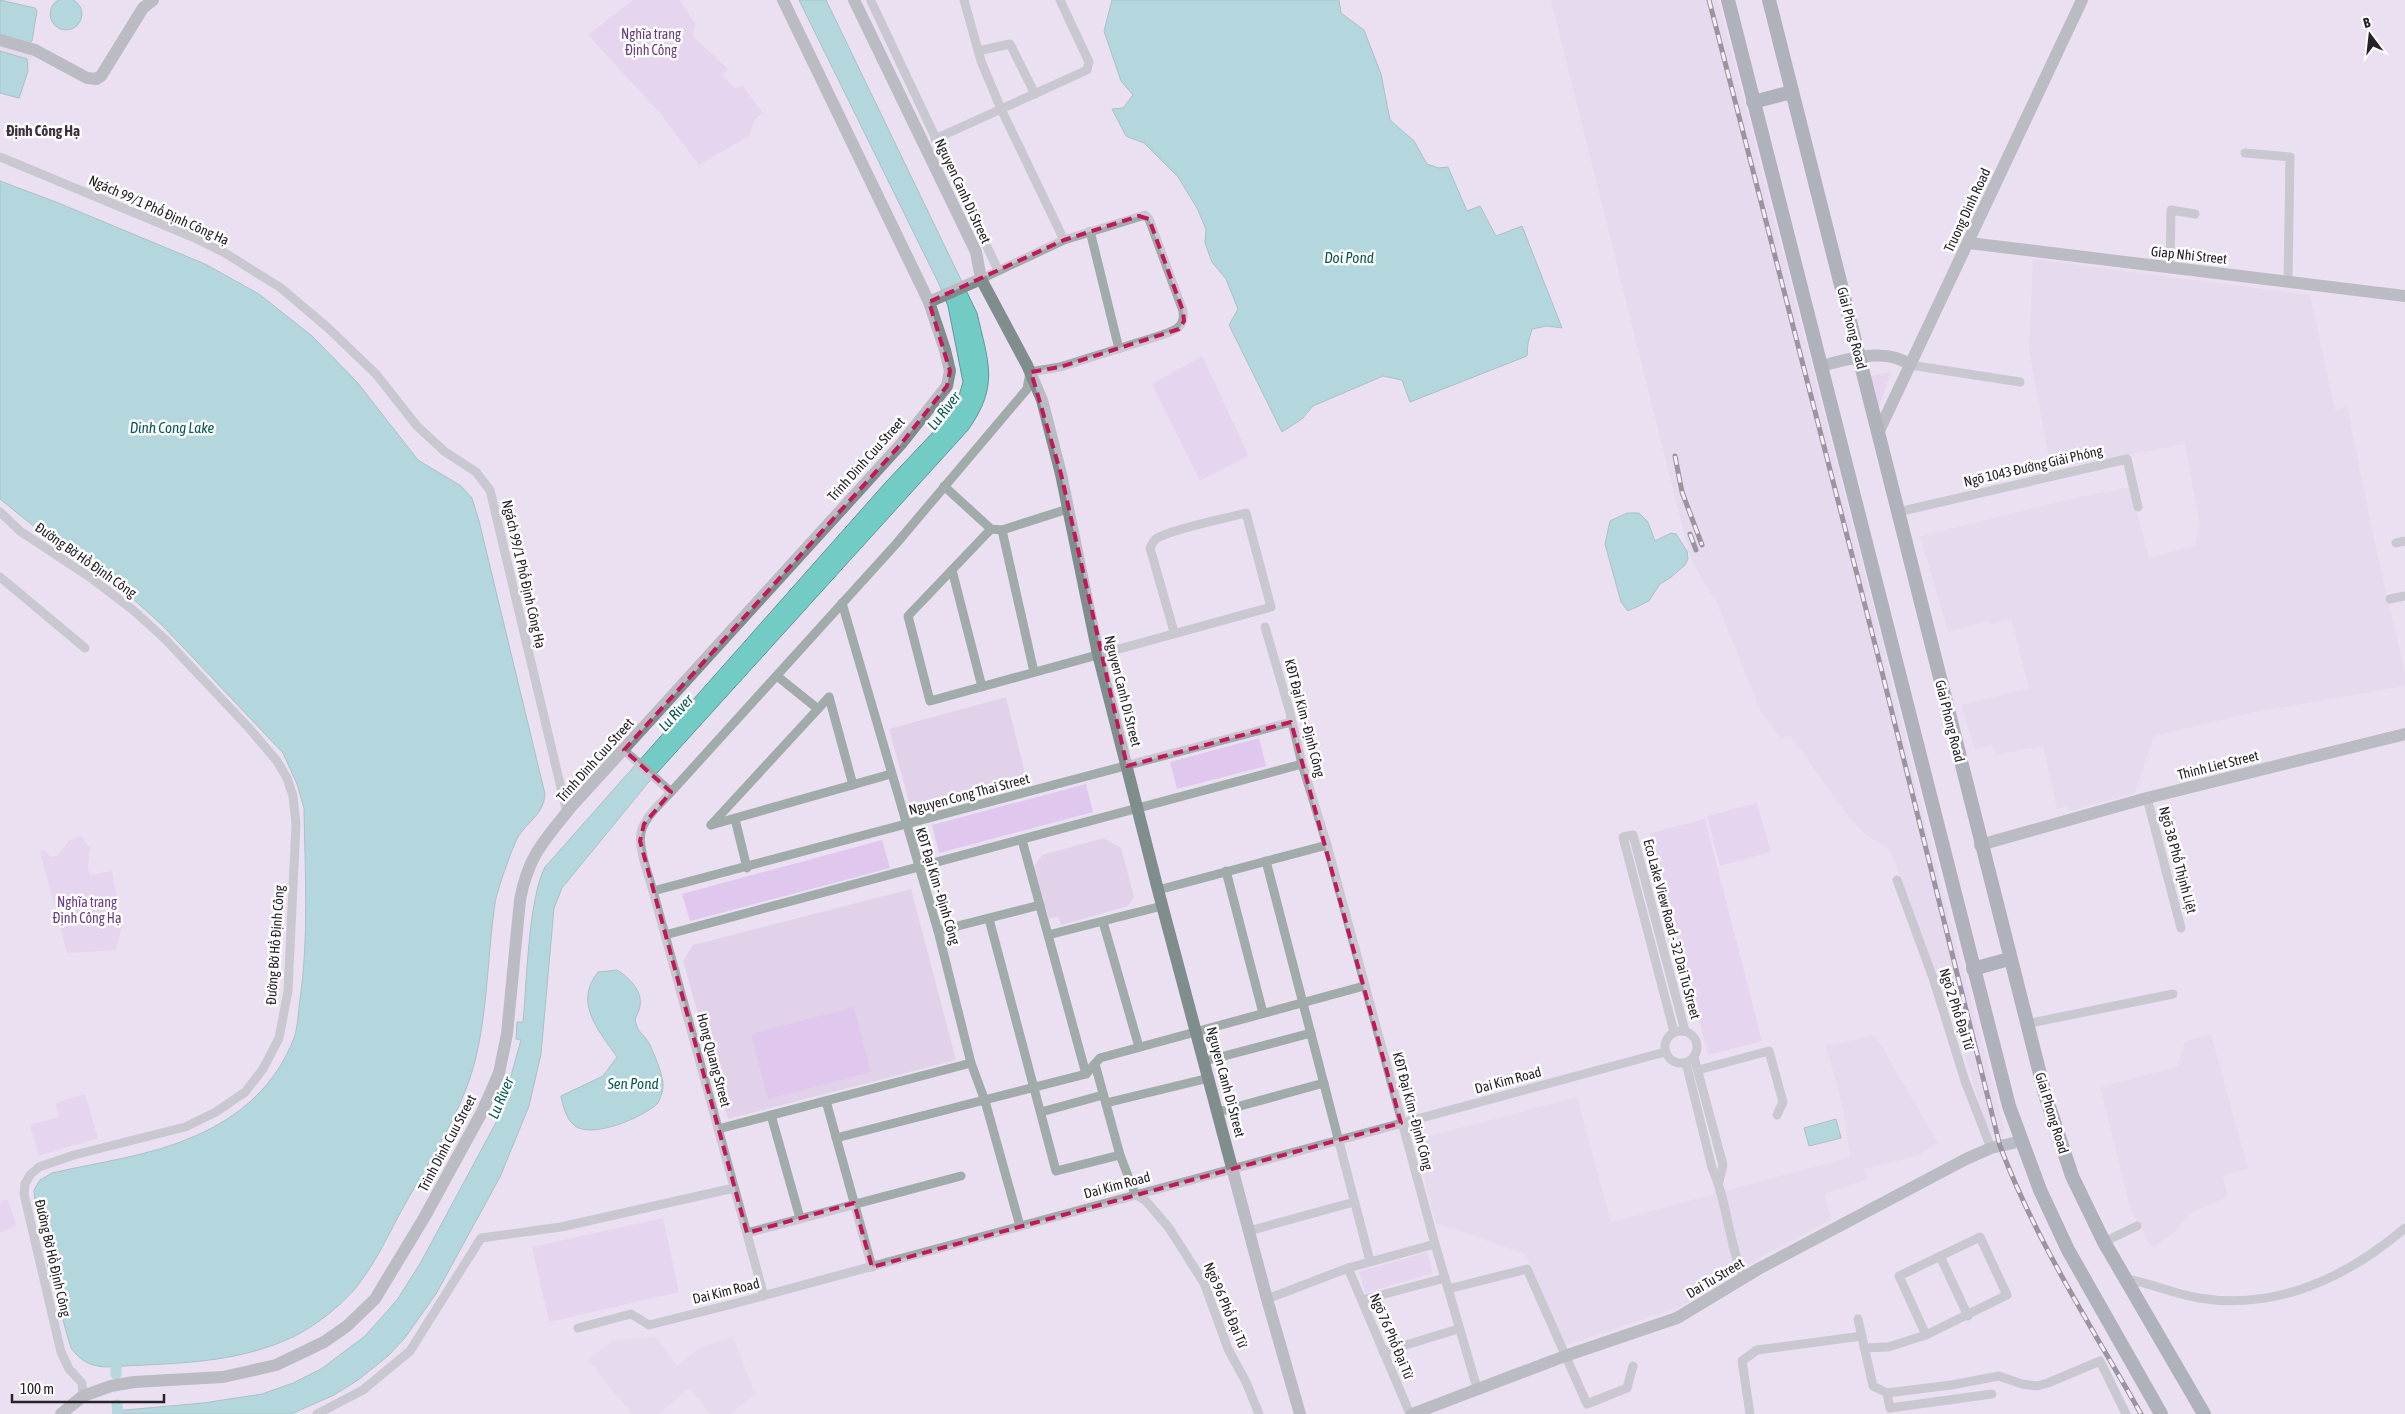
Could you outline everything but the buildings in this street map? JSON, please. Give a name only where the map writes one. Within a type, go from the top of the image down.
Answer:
[{"type":"main road","points":[[0,40],[35,50],[87,78],[96,79],[101,76],[108,66],[143,8],[153,0]]},
{"type":"main road","name":"Trinh Dinh Cuu Street","points":[[61,1414],[83,1396],[111,1386],[134,1382],[223,1377],[276,1365],[324,1342],[347,1326],[375,1299],[385,1286],[438,1194],[482,1112],[498,1073],[507,1034],[523,883],[532,856],[567,813],[628,754],[901,444],[947,386],[950,371],[934,300],[783,0]]},
{"type":"main road","name":"Nguyen Canh Di Street","points":[[854,0],[976,252],[976,281],[1030,372],[1042,400],[1068,509],[1098,654],[1126,766],[1267,1299],[1300,1414]]},
{"type":"main road","points":[[1728,0],[2009,1106],[2040,1190],[2068,1250],[2161,1414]]},
{"type":"main road","name":"Giai Phong Road","points":[[1769,0],[1980,845],[2045,1094],[2072,1176],[2104,1242],[2204,1414]]},
{"type":"main road","name":"Truong Dinh Road","points":[[1878,433],[2082,0]]},
{"type":"main road","points":[[1753,102],[1792,92]]},
{"type":"main road","name":"Giap Nhi Street","points":[[1969,243],[2405,296]]},
{"type":"main road","points":[[934,300],[976,281]]},
{"type":"main road","points":[[1820,366],[1867,354],[1904,360],[1910,365]]},
{"type":"main road","name":"Thinh Liet Street","points":[[1980,845],[2147,798],[2405,734]]},
{"type":"main road","points":[[1973,969],[2009,959]]},
{"type":"main road","name":"Dai Tu Street","points":[[1411,1414],[1565,1356],[1677,1318],[1846,1221],[1991,1148],[2022,1141]]},
{"type":"street","points":[[872,0],[935,139],[998,270]]},
{"type":"street","points":[[964,0],[978,51],[1001,109],[1064,240]]},
{"type":"street","points":[[935,139],[1087,70],[1090,62],[1060,0]]},
{"type":"street","points":[[978,51],[1010,44],[1035,94]]},
{"type":"street","points":[[2245,153],[2290,157],[2288,281]]},
{"type":"street","name":"Ngách 99/1 Phố Định Công Hạ","points":[[0,156],[195,238],[225,253],[281,288],[328,328],[376,374],[417,426],[444,450],[476,472],[490,490],[567,813]]},
{"type":"street","points":[[2170,268],[2171,210],[2195,214]]},
{"type":"street","points":[[628,754],[671,792],[842,604],[1027,389],[1030,372],[1060,367],[1119,349],[1178,329],[1184,321],[1183,311],[1149,219],[1145,215],[1064,240],[976,281]]},
{"type":"street","points":[[1090,231],[1119,349]]},
{"type":"street","points":[[1910,365],[2020,382]]},
{"type":"street","name":"Ngõ 1043 Đường Giải Phóng","points":[[1898,512],[2127,459],[2138,507]]},
{"type":"street","points":[[944,486],[991,529],[1002,530],[1068,509]]},
{"type":"street","name":"Đường Bờ Hồ Định Công","points":[[0,512],[20,531],[92,578],[133,610],[165,639],[248,727],[277,761],[293,796],[296,824],[288,991],[279,1038],[263,1069],[245,1092],[216,1112],[185,1127],[74,1154],[39,1167],[30,1175],[25,1184],[24,1194],[61,1352],[69,1369],[82,1383],[83,1396]]},
{"type":"street","points":[[991,529],[908,616],[930,701],[1174,632],[1271,607],[1246,512],[1158,538],[1152,544],[1150,548],[1174,632]]},
{"type":"street","points":[[1002,530],[1034,672]]},
{"type":"street","points":[[952,570],[982,687]]},
{"type":"street","points":[[0,577],[85,648]]},
{"type":"street","points":[[2390,599],[2405,596]]},
{"type":"street","name":"KĐT Đại Kim - Định Công","points":[[842,604],[938,932],[971,1063],[985,1101],[1020,1226]]},
{"type":"street","name":"KĐT Đại Kim - Định Công","points":[[1265,627],[1302,764],[1327,845],[1458,1329],[1477,1388]]},
{"type":"street","points":[[778,676],[818,709]]},
{"type":"street","points":[[854,785],[829,697],[711,825],[734,819],[854,785],[892,774]]},
{"type":"street","name":"Nguyen Cong Thai Street","points":[[653,891],[748,868],[1291,722]]},
{"type":"street","points":[[665,935],[1302,764]]},
{"type":"street","name":"Hong Quang Street","points":[[671,792],[649,817],[641,831],[640,841],[764,1296]]},
{"type":"street","name":"Ngõ 38 Phố Thįnh Liệt","points":[[2147,798],[2181,928]]},
{"type":"street","points":[[734,819],[748,868]]},
{"type":"street","name":"Eco Lake View Road - 32 Dai Tu Street","points":[[1674,1032],[1623,837],[1633,835],[1685,1031]]},
{"type":"street","points":[[1022,840],[1086,1074]]},
{"type":"street","points":[[1158,890],[1327,845]]},
{"type":"street","points":[[1266,861],[1370,1262]]},
{"type":"street","points":[[1226,872],[1263,1013]]},
{"type":"street","name":"Ngõ 2 Phố Đại Từ","points":[[1897,880],[1939,996],[1965,1081],[1991,1148]]},
{"type":"street","points":[[938,932],[1040,906]]},
{"type":"street","points":[[1048,936],[1162,906]]},
{"type":"street","points":[[989,919],[1056,1171],[1120,1155]]},
{"type":"street","points":[[1103,922],[1139,1047]]},
{"type":"street","points":[[836,1138],[1086,1074],[1100,1058],[1364,986]]},
{"type":"street","points":[[2026,1024],[2173,994]]},
{"type":"street","name":"Eco Lake View Road - 32 Dai Tu Street","points":[[1665,1052],[1667,1038],[1674,1032],[1685,1031],[1690,1033],[1697,1041],[1698,1047],[1694,1057],[1722,1165],[1719,1184]]},
{"type":"street","points":[[1205,1061],[1311,1033]]},
{"type":"street","points":[[1698,1070],[1769,1051],[1783,1102],[1777,1115]]},
{"type":"street","points":[[1665,1052],[1676,1062],[1686,1063],[1694,1057]]},
{"type":"street","name":"Dai Kim Road","points":[[578,1328],[631,1314],[648,1325],[764,1296],[1665,1052]]},
{"type":"street","points":[[718,1129],[971,1063]]},
{"type":"street","points":[[1686,1063],[1712,1168],[1719,1184],[1738,1264],[1744,1278]]},
{"type":"street","points":[[1095,1064],[1120,1155],[1135,1194]]},
{"type":"street","points":[[1041,1112],[1209,1078]]},
{"type":"street","points":[[1218,1112],[1324,1083]]},
{"type":"street","points":[[826,1101],[872,1267]]},
{"type":"street","points":[[771,1115],[800,1218]]},
{"type":"street","points":[[747,1233],[961,1176]]},
{"type":"street","points":[[317,1414],[363,1390],[410,1351],[481,1238],[561,1227],[734,1188]]},
{"type":"street","name":"Ngõ 96 Phố Đại Từ","points":[[1135,1194],[1146,1201],[1169,1228],[1204,1283],[1228,1349],[1246,1382],[1258,1414]]},
{"type":"street","points":[[1249,1231],[1354,1202]]},
{"type":"street","points":[[2104,1242],[2137,1226]]},
{"type":"street","points":[[2126,1279],[2199,1298],[2222,1301],[2259,1300],[2298,1290],[2333,1277],[2382,1248],[2405,1228]]},
{"type":"street","points":[[1864,1348],[1888,1347],[1926,1335],[1968,1316],[2007,1295],[1980,1237],[1899,1276],[1926,1335]]},
{"type":"street","points":[[1267,1299],[1348,1268],[1435,1244]]},
{"type":"street","points":[[1940,1256],[1968,1316]]},
{"type":"street","name":"Ngõ 76 Phố Đại Từ","points":[[1348,1268],[1411,1414]]},
{"type":"street","points":[[1448,1289],[1527,1269],[1587,1404],[1627,1388],[1633,1366]]},
{"type":"street","points":[[1362,1300],[1445,1278]]},
{"type":"street","points":[[1858,1319],[1873,1386],[1886,1393],[1951,1385],[1999,1376],[2037,1386],[2100,1360],[2126,1414]]},
{"type":"street","points":[[1384,1352],[1458,1329]]},
{"type":"street","points":[[1750,1414],[1742,1361],[1748,1354],[1765,1348],[1862,1336]]},
{"type":"street","points":[[1886,1393],[1890,1408],[1992,1394]]},
{"type":"highlighted area","points":[[1139,216],[1149,219],[1183,311],[1184,321],[1179,329],[1060,367],[1031,372],[1061,474],[1127,766],[1291,722],[1401,1123],[872,1267],[854,1203],[747,1233],[640,841],[644,824],[671,792],[624,750],[901,444],[947,386],[950,371],[929,302],[1064,240]]},
{"type":"shaded area","points":[[1551,0],[1718,0],[2005,1131],[1990,1138],[1957,1029],[1889,848],[1867,836],[1847,815],[1790,735],[1781,739],[1761,712],[1716,601],[1701,578],[1689,554]]},
{"type":"shaded area","points":[[0,43],[33,53],[21,100],[0,94]]},
{"type":"shaded area","points":[[2033,259],[2310,295],[2335,410],[2347,406],[2373,534],[2405,673],[2405,686],[2256,712],[2154,736],[2135,793],[2069,811],[2067,806],[2057,809],[2043,746],[1996,755],[1992,745],[1975,750],[1961,705],[2029,688],[2011,619],[1990,625],[1988,621],[1948,632],[1920,536],[2069,499],[2130,487],[2149,558],[2195,545],[2199,523],[2185,444],[2051,470],[2029,351]]},
{"type":"shaded area","points":[[1006,697],[1027,781],[922,809],[909,802],[889,729]]},
{"type":"shaded area","points":[[1104,838],[1121,848],[1134,897],[1128,906],[1061,925],[1058,917],[1049,919],[1034,867],[1042,855]]},
{"type":"shaded area","points":[[911,889],[956,1060],[728,1119],[683,961],[693,945]]},
{"type":"shaded area","points":[[2211,1034],[2248,1169],[2223,1176],[2228,1197],[2190,1213],[2177,1230],[2155,1247],[2149,1244],[2130,1208],[2100,1087],[2177,1067],[2185,1041]]},
{"type":"shaded area","points":[[1875,1035],[1938,1143],[1918,1156],[1864,1169],[1867,1179],[1825,1194],[1831,1220],[1757,1259],[1682,1306],[1565,1346],[1525,1254],[1436,1223],[1414,1140],[1577,1097],[1611,1222],[1850,1157],[1843,1108],[1826,1046]]},
{"type":"shaded area","points":[[733,1336],[755,1394],[730,1414],[710,1414],[690,1388],[658,1414],[632,1414],[588,1360],[612,1341],[657,1337],[677,1366],[701,1347]]},
{"type":"green space","name":"Nghĩa trang Định Công","points":[[633,0],[680,0],[695,24],[693,37],[728,69],[722,75],[735,88],[743,86],[763,113],[755,119],[749,136],[699,165],[660,113],[588,35]]},
{"type":"green space","points":[[1202,356],[1249,456],[1200,481],[1152,384]]},
{"type":"green space","points":[[1891,372],[1879,407],[1871,376]]},
{"type":"green space","points":[[1259,738],[1266,766],[1177,789],[1170,762]]},
{"type":"green space","points":[[1086,784],[1093,812],[939,853],[932,825]]},
{"type":"green space","points":[[1757,803],[1771,852],[1720,866],[1707,816]]},
{"type":"green space","points":[[1705,819],[1762,1041],[1708,1055],[1650,833]]},
{"type":"green space","name":"Nghĩa trang Định Công Hạ","points":[[81,836],[90,848],[88,868],[90,875],[112,871],[122,926],[116,950],[67,953],[40,852],[45,850],[50,857],[57,856],[70,840]]},
{"type":"green space","points":[[882,840],[890,868],[690,921],[682,894]]},
{"type":"green space","points":[[854,1007],[871,1072],[768,1099],[751,1034]]},
{"type":"green space","points":[[85,1094],[98,1138],[39,1156],[30,1125],[59,1117],[55,1103]]},
{"type":"green space","points":[[7,1199],[17,1225],[0,1233],[0,1202]]},
{"type":"green space","points":[[663,1218],[679,1292],[549,1322],[532,1247]]},
{"type":"green space","points":[[1427,1252],[1433,1273],[1365,1293],[1359,1272]]},
{"type":"water","points":[[66,-2],[78,2],[82,14],[78,26],[66,30],[54,26],[50,14],[54,2]]},
{"type":"water","points":[[0,0],[35,8],[37,11],[32,41],[29,43],[0,35]]},
{"type":"water","points":[[799,0],[826,0],[977,313],[989,373],[988,386],[978,414],[968,430],[647,784],[562,888],[554,908],[541,1054],[529,1106],[500,1177],[436,1294],[404,1339],[388,1356],[358,1380],[334,1395],[291,1414],[112,1414],[125,1410],[203,1403],[262,1394],[293,1383],[321,1369],[365,1336],[397,1300],[421,1262],[500,1115],[521,1040],[516,1039],[517,1022],[523,1022],[532,920],[539,882],[545,867],[885,483],[955,409],[963,382],[948,306],[939,284]]},
{"type":"water","name":"Doi Pond","points":[[1112,0],[1339,0],[1341,13],[1364,30],[1381,74],[1390,120],[1414,141],[1427,164],[1439,168],[1448,167],[1467,211],[1480,206],[1496,236],[1522,226],[1562,328],[1547,326],[1532,329],[1527,356],[1410,402],[1402,380],[1383,376],[1313,406],[1302,419],[1282,432],[1229,325],[1238,309],[1226,279],[1212,262],[1205,243],[1206,229],[1197,208],[1178,177],[1144,143],[1126,136],[1112,109],[1123,108],[1133,95],[1121,81],[1104,31]]},
{"type":"water","points":[[0,51],[27,59],[28,71],[19,98],[0,93]]},
{"type":"water","name":"Dinh Cong Lake","points":[[0,181],[56,202],[205,264],[259,294],[312,336],[357,382],[418,460],[461,486],[472,498],[545,794],[539,812],[522,831],[515,843],[496,897],[481,1030],[473,1069],[466,1090],[437,1149],[381,1249],[369,1270],[354,1290],[318,1322],[293,1337],[270,1346],[225,1358],[106,1367],[90,1364],[78,1356],[71,1348],[48,1268],[34,1190],[40,1180],[52,1173],[161,1149],[212,1128],[242,1109],[267,1084],[277,1070],[294,1038],[303,976],[306,904],[304,808],[297,784],[283,753],[163,626],[109,577],[31,524],[0,499]]},
{"type":"water","points":[[1627,513],[1639,513],[1648,522],[1655,541],[1671,533],[1676,534],[1687,551],[1688,559],[1685,565],[1660,584],[1649,601],[1628,611],[1621,602],[1605,544],[1610,521]]},
{"type":"water","name":"Sen Pond","points":[[617,970],[627,977],[638,992],[640,1004],[635,1022],[649,1043],[655,1058],[662,1077],[662,1090],[657,1104],[641,1115],[605,1128],[583,1129],[575,1126],[569,1120],[561,1096],[603,1076],[617,1057],[596,1027],[588,1006],[588,995],[591,983],[598,972]]},
{"type":"water","points":[[1836,1119],[1841,1138],[1809,1146],[1804,1128]]},
{"type":"waterway","points":[[116,1367],[116,1374]]},
{"type":"waterway","points":[[117,1405],[118,1414]]},
{"type":"railway","points":[[1709,0],[1878,656],[2000,1146],[2014,1181],[2047,1249],[2141,1414]]},
{"type":"railway","points":[[1675,456],[1682,492],[1702,545]]},
{"type":"railway","points":[[1690,534],[1696,550]]},
{"type":"district","name":"Định Công Hạ","points":[[43,131]]},
{"type":"water label","name":"Lu River","points":[[944,411]]},
{"type":"water label","name":"Lu River","points":[[676,713]]},
{"type":"water label","name":"Lu River","points":[[501,1098]]}]
